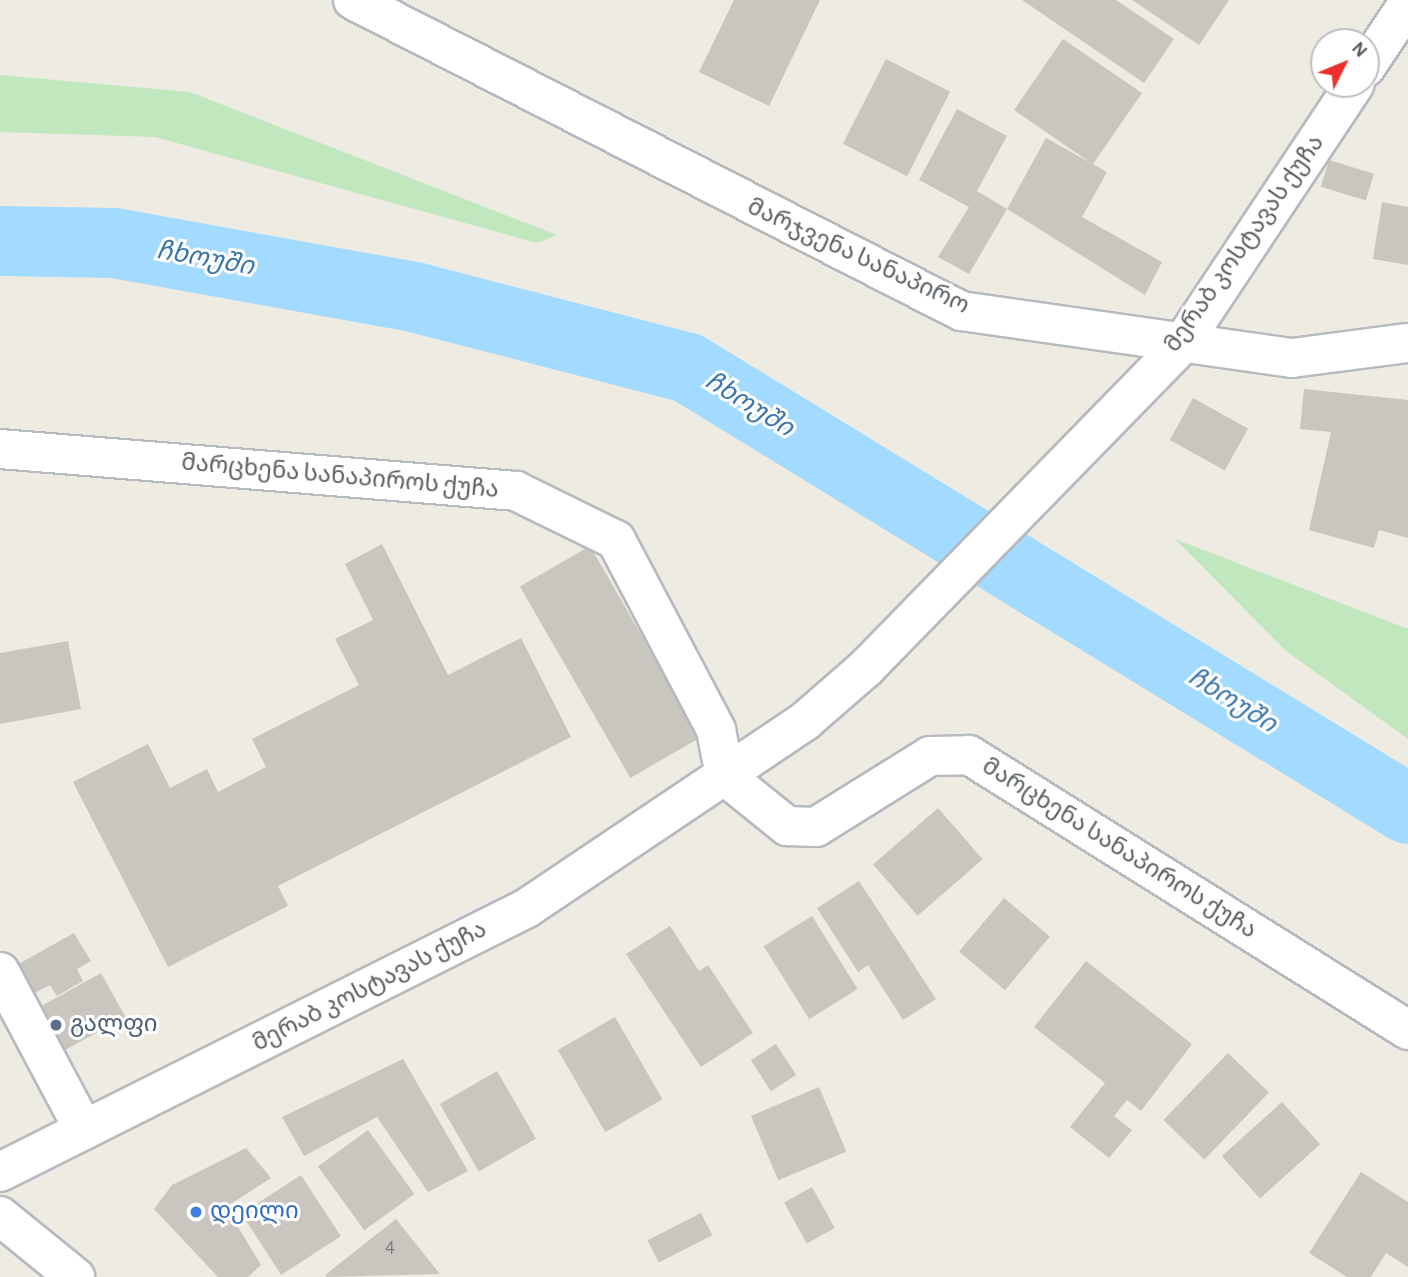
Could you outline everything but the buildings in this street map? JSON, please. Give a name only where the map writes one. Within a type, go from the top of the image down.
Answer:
[{"type":"street","name":"მარჯვენა სანაპირო","points":[[353,0],[961,311],[1292,358],[1408,343]]},
{"type":"street","points":[[1380,46],[1408,4]]},
{"type":"street","name":"მერაბ კოსტავას ქუჩა","points":[[0,1172],[527,908],[805,721],[866,668],[1127,396],[1182,344],[1345,98]]},
{"type":"street","name":"მარცხენა სანაპიროს ქუჩა","points":[[0,449],[516,491],[616,540],[716,730],[725,776],[788,826],[816,827],[930,756],[969,755],[1408,1030]]},
{"type":"street","points":[[0,972],[84,1130]]},
{"type":"street","points":[[0,1216],[75,1277]]},
{"type":"green space","points":[[0,75],[190,92],[557,235],[537,243],[155,137],[0,132]]},
{"type":"green space","points":[[1175,539],[1408,629],[1408,739],[1286,651]]},
{"type":"waterway","name":"ჩხოუში","points":[[0,241],[114,243],[414,297],[688,368],[1408,809]]},
{"type":"place","name":"გალფი","points":[[56,1025]]},
{"type":"place","name":"დეილი","points":[[196,1212]]}]
